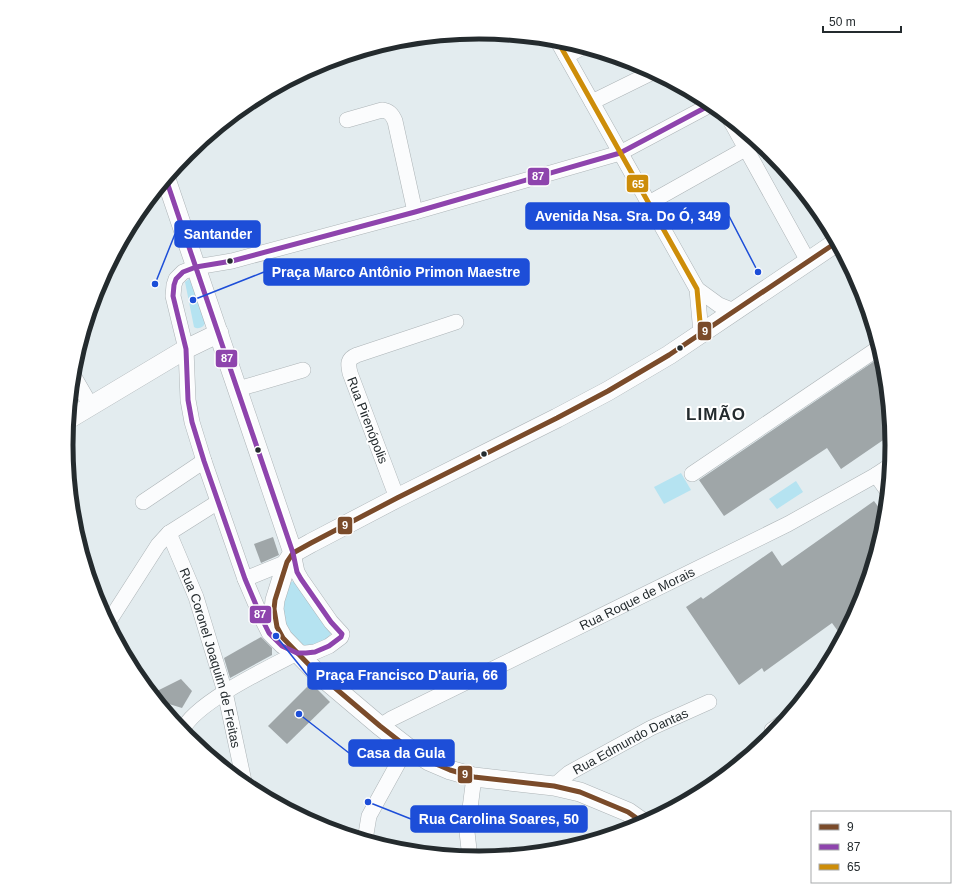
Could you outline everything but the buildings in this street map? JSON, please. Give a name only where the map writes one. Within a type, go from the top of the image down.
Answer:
[{"type":"main road","points":[[168,185],[238,389],[290,558],[275,600],[274,609],[277,627],[283,638],[315,670],[380,726],[407,747],[429,761],[450,770],[474,777],[554,786],[580,792],[628,812],[638,819]]},
{"type":"main road","points":[[290,558],[397,498],[608,391],[669,355],[833,244]]},
{"type":"main road","points":[[74,416],[186,349],[219,333]]},
{"type":"street","points":[[561,48],[697,289],[701,333]]},
{"type":"street","points":[[566,56],[576,51]]},
{"type":"street","points":[[592,102],[646,75]]},
{"type":"street","points":[[245,579],[290,558],[301,579],[342,636],[329,646],[315,652],[297,653],[282,646],[269,633],[254,603],[245,579],[218,502],[192,422],[189,407],[186,349],[173,296],[176,279],[183,272],[196,267],[232,261],[415,212],[620,153],[705,108]]},
{"type":"street","points":[[347,120],[382,110],[392,114],[395,121],[415,212]]},
{"type":"street","points":[[737,131],[808,261]]},
{"type":"street","points":[[649,203],[747,148]]},
{"type":"street","points":[[697,289],[719,305],[734,312]]},
{"type":"street","name":"Rua Pirenópolis","points":[[397,498],[350,373],[348,364],[350,359],[357,355],[456,322]]},
{"type":"street","points":[[692,474],[874,351]]},
{"type":"street","points":[[238,389],[303,370]]},
{"type":"street","points":[[78,383],[91,406]]},
{"type":"street","points":[[143,502],[204,461]]},
{"type":"street","name":"Rua Roque de Morais","points":[[380,726],[391,719],[788,524],[885,469]]},
{"type":"street","points":[[876,475],[884,486]]},
{"type":"street","points":[[112,617],[158,545],[169,533],[218,502]]},
{"type":"street","name":"Rua Coronel Joaquim de Freitas","points":[[169,533],[196,597],[225,692],[243,775]]},
{"type":"street","points":[[184,725],[200,709],[225,692],[297,653]]},
{"type":"street","name":"Rua Edmundo Dantas","points":[[554,786],[569,773],[651,728],[709,702]]},
{"type":"street","points":[[366,836],[369,816],[407,747]]},
{"type":"street","points":[[469,852],[467,832],[474,777]]},
{"type":"shaded area","points":[[191,279],[205,323],[201,328],[194,327],[185,282]]},
{"type":"shaded area","points":[[681,473],[691,490],[664,504],[654,487]]},
{"type":"shaded area","points":[[796,481],[803,492],[777,509],[769,499]]},
{"type":"shaded area","points":[[298,580],[332,632],[325,641],[309,650],[294,648],[279,607],[291,582]]},
{"type":"transit line","name":"65","points":[[561,48],[697,289],[701,333]]},
{"type":"transit line","name":"87","points":[[196,267],[232,261],[415,212],[620,153],[705,108]]},
{"type":"transit line","name":"87","points":[[168,185],[196,267]]},
{"type":"transit line","name":"9","points":[[638,819],[628,812],[580,792],[554,786],[474,777],[450,770],[429,761],[407,747],[315,671],[283,638],[277,627],[274,609],[275,600],[287,562],[293,553],[311,543],[608,391],[669,355],[833,245]]},
{"type":"transit line","name":"87","points":[[196,267],[293,553],[297,572],[331,622],[342,634],[341,637],[329,646],[315,652],[297,653],[282,646],[269,633],[245,579],[204,461],[192,422],[188,400],[186,349],[173,296],[176,279],[183,272],[196,267]]},
{"type":"place","name":"Avenida Nsa. Sra. Do Ó, 349","points":[[758,272]]},
{"type":"place","name":"Santander","points":[[155,284]]},
{"type":"place","name":"Praça Marco Antônio Primon Maestre","points":[[193,300]]},
{"type":"place","name":"Praça Francisco D'auria, 66","points":[[276,636]]},
{"type":"place","name":"Casa da Gula","points":[[299,714]]},
{"type":"place","name":"Rua Carolina Soares, 50","points":[[368,802]]},
{"type":"district","name":"LIMÃO","points":[[716,414]]}]
